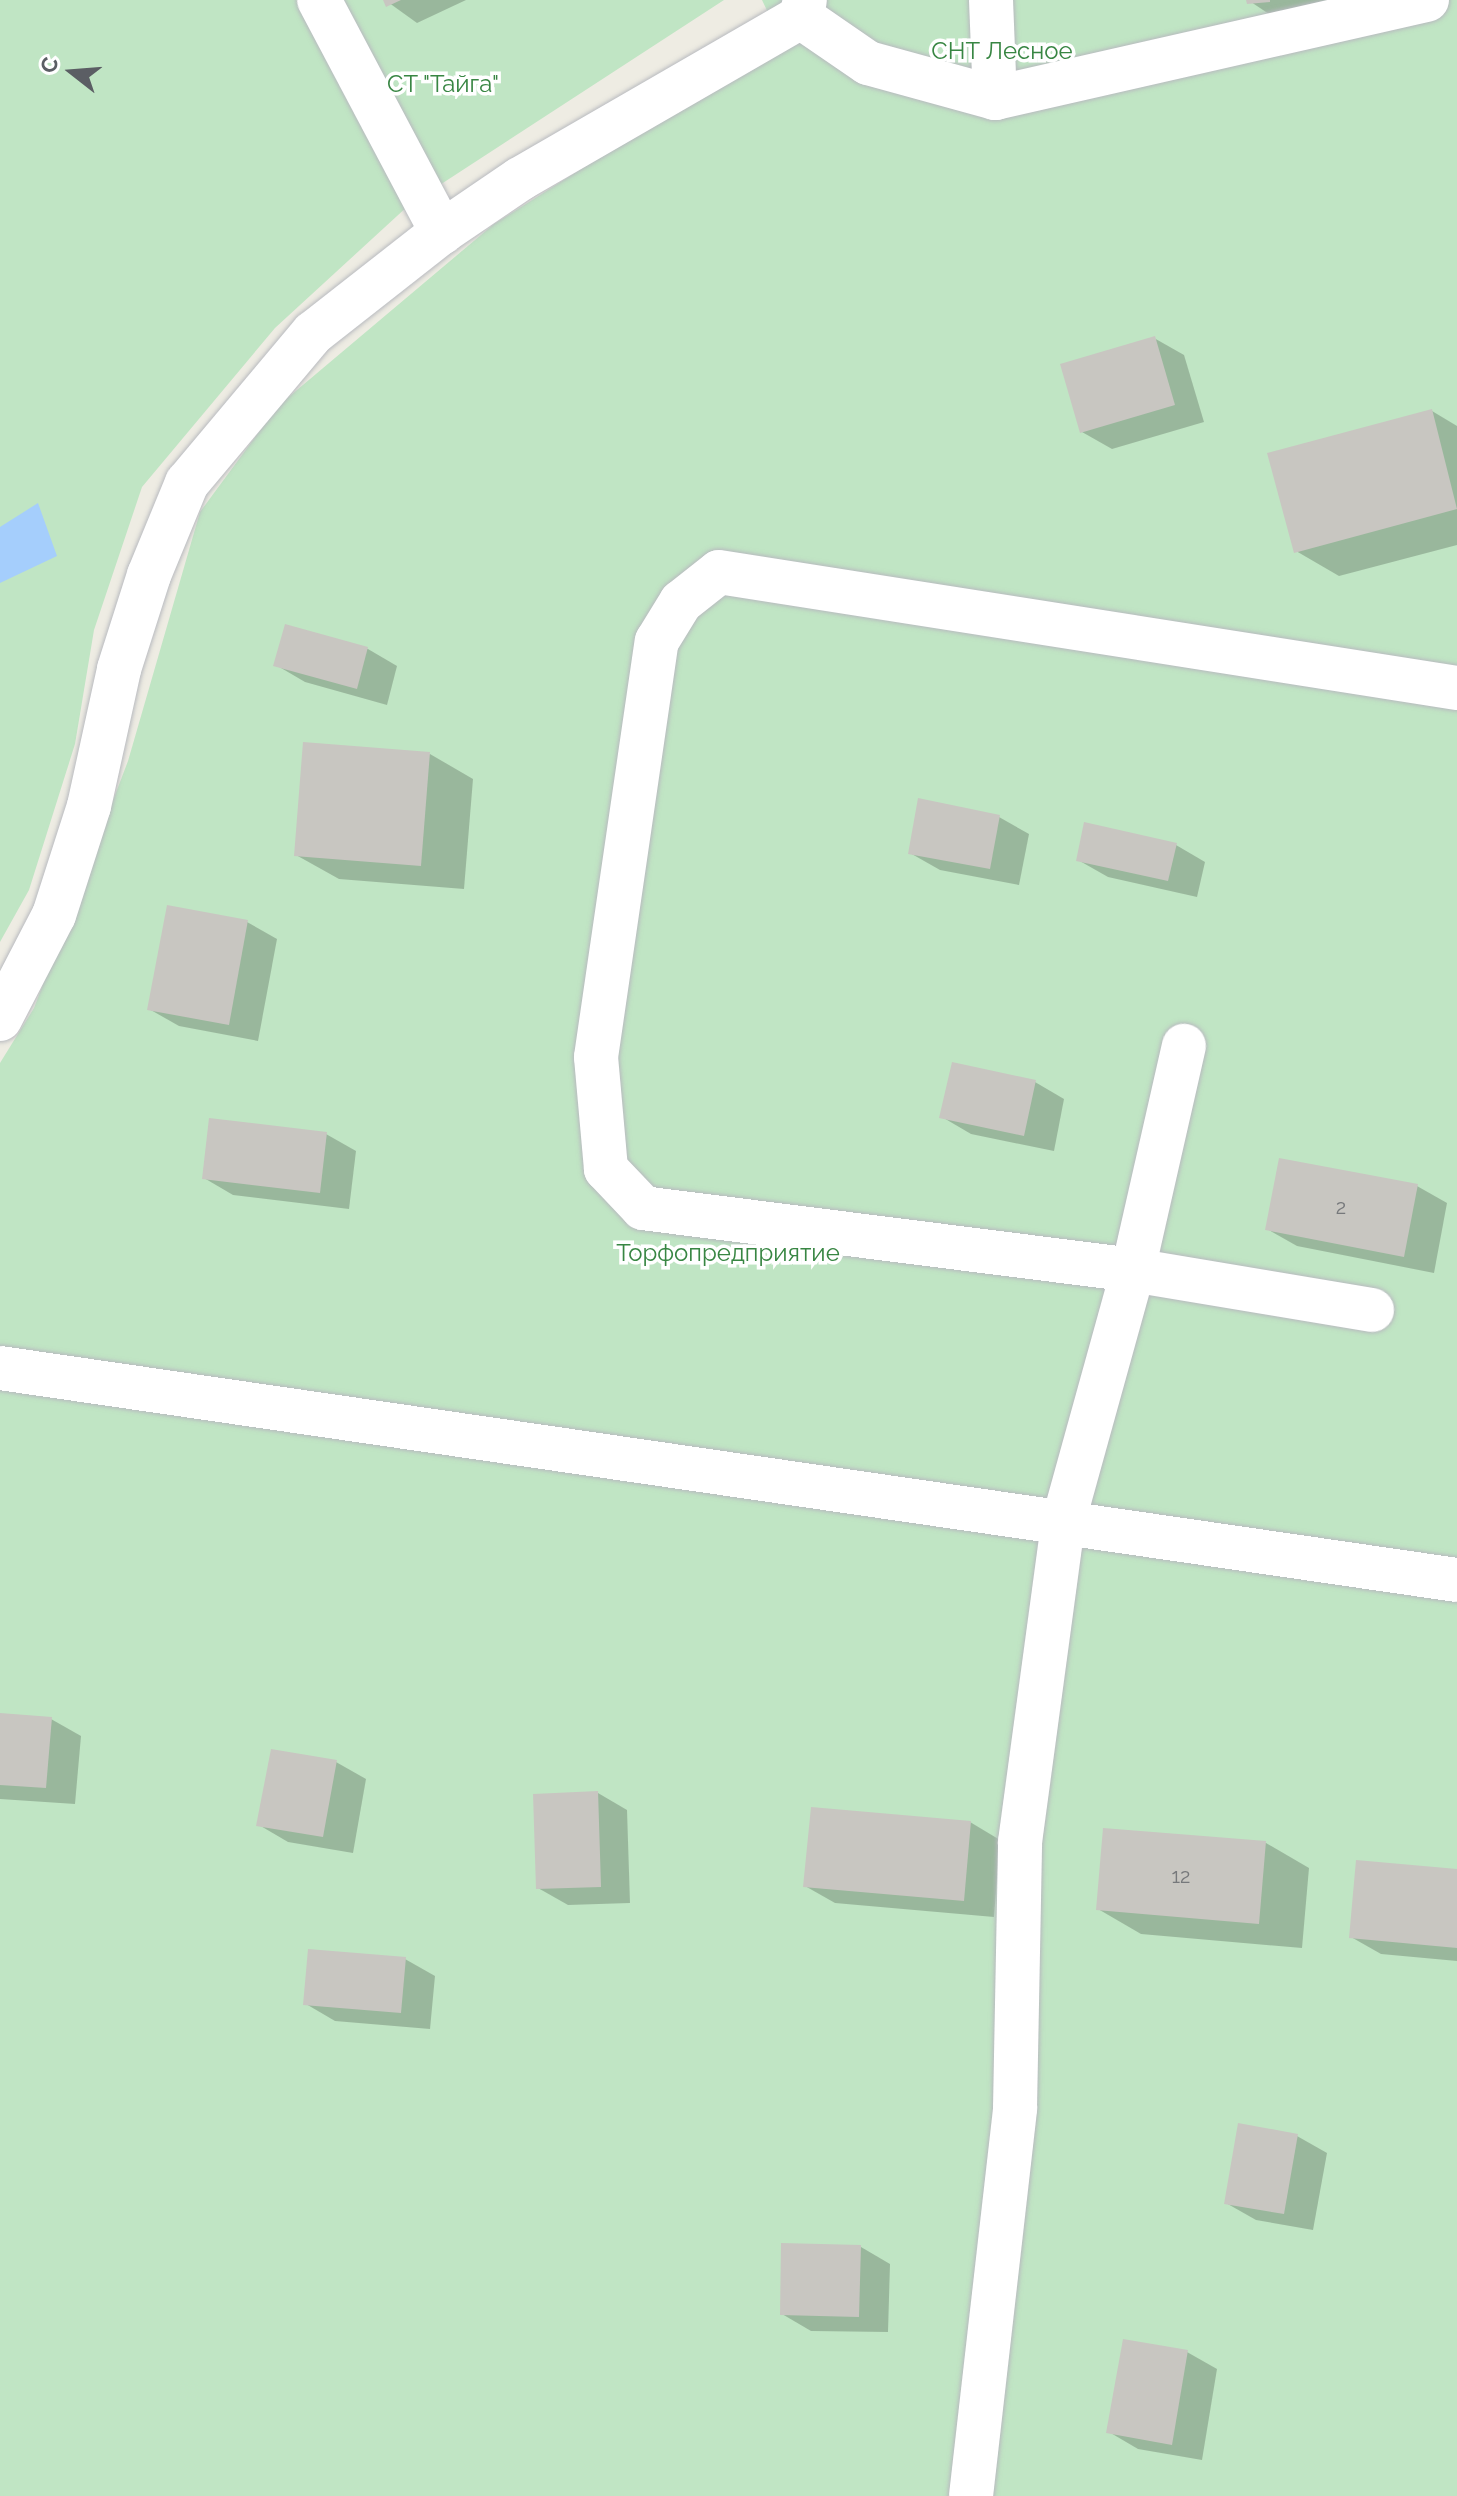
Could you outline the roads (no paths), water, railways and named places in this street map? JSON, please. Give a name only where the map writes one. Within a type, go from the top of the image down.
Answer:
[{"type":"street","points":[[319,0],[442,232]]},
{"type":"street","points":[[991,0],[995,98]]},
{"type":"street","points":[[0,1019],[54,915],[89,806],[119,669],[149,575],[187,483],[313,333],[442,232],[520,179],[803,9],[868,63],[995,98],[1427,0]]},
{"type":"street","points":[[1372,1310],[1133,1270],[643,1208],[606,1169],[596,1057],[657,641],[681,602],[719,572],[1457,688]]},
{"type":"street","points":[[971,2496],[1015,2108],[1020,1842],[1063,1523],[1133,1270],[1184,1046]]},
{"type":"street","points":[[0,1368],[1457,1580]]},
{"type":"water","points":[[38,503],[57,556],[0,583],[0,527]]},
{"type":"park label","name":"СНТ Лесное","points":[[1002,51]]},
{"type":"park label","name":"СТ \"Тайга\"","points":[[443,84]]},
{"type":"park label","name":"Торфопредприятие","points":[[728,1253]]}]
